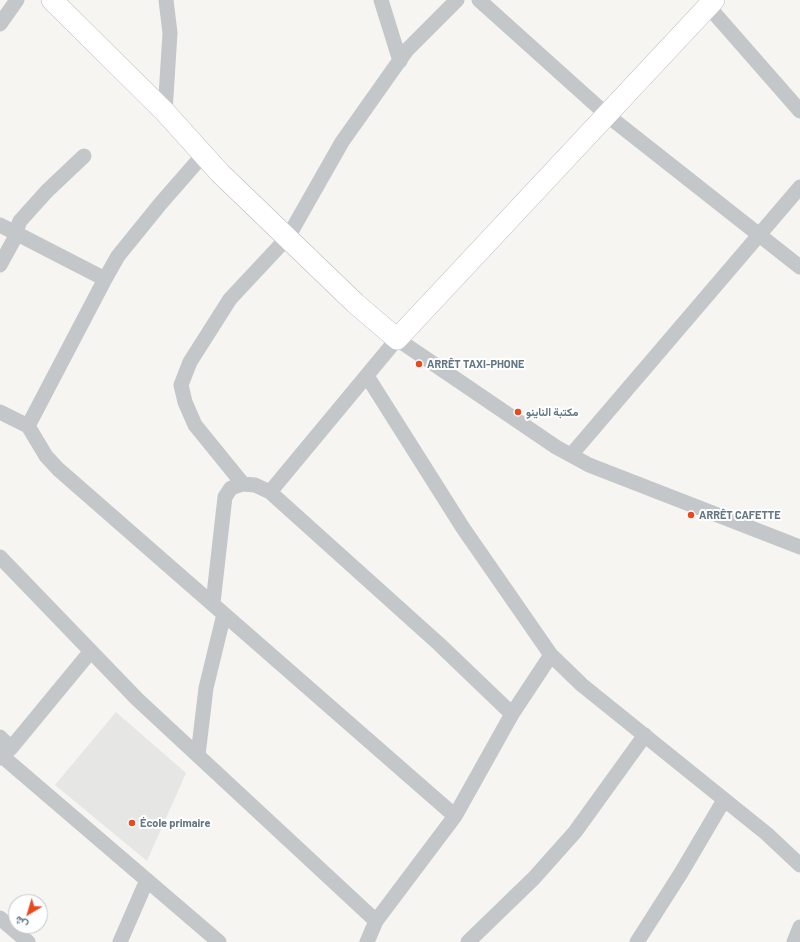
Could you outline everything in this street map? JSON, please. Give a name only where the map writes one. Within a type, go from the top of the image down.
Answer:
[{"type":"main road","points":[[52,0],[165,112],[220,173],[355,303],[397,339],[711,3]]},
{"type":"street","points":[[0,24],[17,0]]},
{"type":"street","points":[[165,112],[170,33],[166,0]]},
{"type":"street","points":[[381,0],[400,60]]},
{"type":"street","points":[[243,484],[194,425],[185,402],[181,385],[190,362],[230,299],[288,237],[342,142],[407,50],[457,0]]},
{"type":"street","points":[[479,0],[607,115],[800,267]]},
{"type":"street","points":[[711,3],[800,111]]},
{"type":"street","points":[[28,426],[118,256],[161,203],[203,155]]},
{"type":"street","points":[[0,265],[17,234],[18,226],[29,210],[84,156]]},
{"type":"street","points":[[571,455],[800,187]]},
{"type":"street","points":[[0,225],[105,279]]},
{"type":"street","points":[[270,492],[397,339],[571,455],[589,465],[800,546]]},
{"type":"street","points":[[367,376],[463,528],[551,655],[582,685],[767,834],[800,865]]},
{"type":"street","points":[[0,412],[28,426],[46,456],[58,468],[455,816]]},
{"type":"street","points":[[213,603],[225,497],[231,488],[243,484],[255,484],[270,492],[438,644],[512,714]]},
{"type":"street","points":[[0,557],[137,699],[376,921]]},
{"type":"street","points":[[198,755],[206,688],[224,614]]},
{"type":"street","points":[[5,754],[91,652]]},
{"type":"street","points":[[367,942],[376,921],[455,816],[512,714],[551,655]]},
{"type":"street","points":[[468,942],[534,878],[575,832],[645,735]]},
{"type":"street","points":[[0,737],[5,754],[219,942]]},
{"type":"street","points":[[637,942],[681,873],[724,800]]},
{"type":"street","points":[[120,942],[147,880]]},
{"type":"street","points":[[0,918],[28,942]]},
{"type":"street","points":[[794,942],[800,927]]},
{"type":"shaded area","name":"École primaire","points":[[116,712],[186,773],[147,861],[55,785]]},
{"type":"place","name":"ARRÊT TAXI-PHONE","points":[[419,364]]},
{"type":"place","name":"مكتبة الناينو","points":[[518,412]]},
{"type":"place","name":"ARRÊT CAFETTE","points":[[691,515]]},
{"type":"place","name":"École primaire","points":[[132,823]]}]
